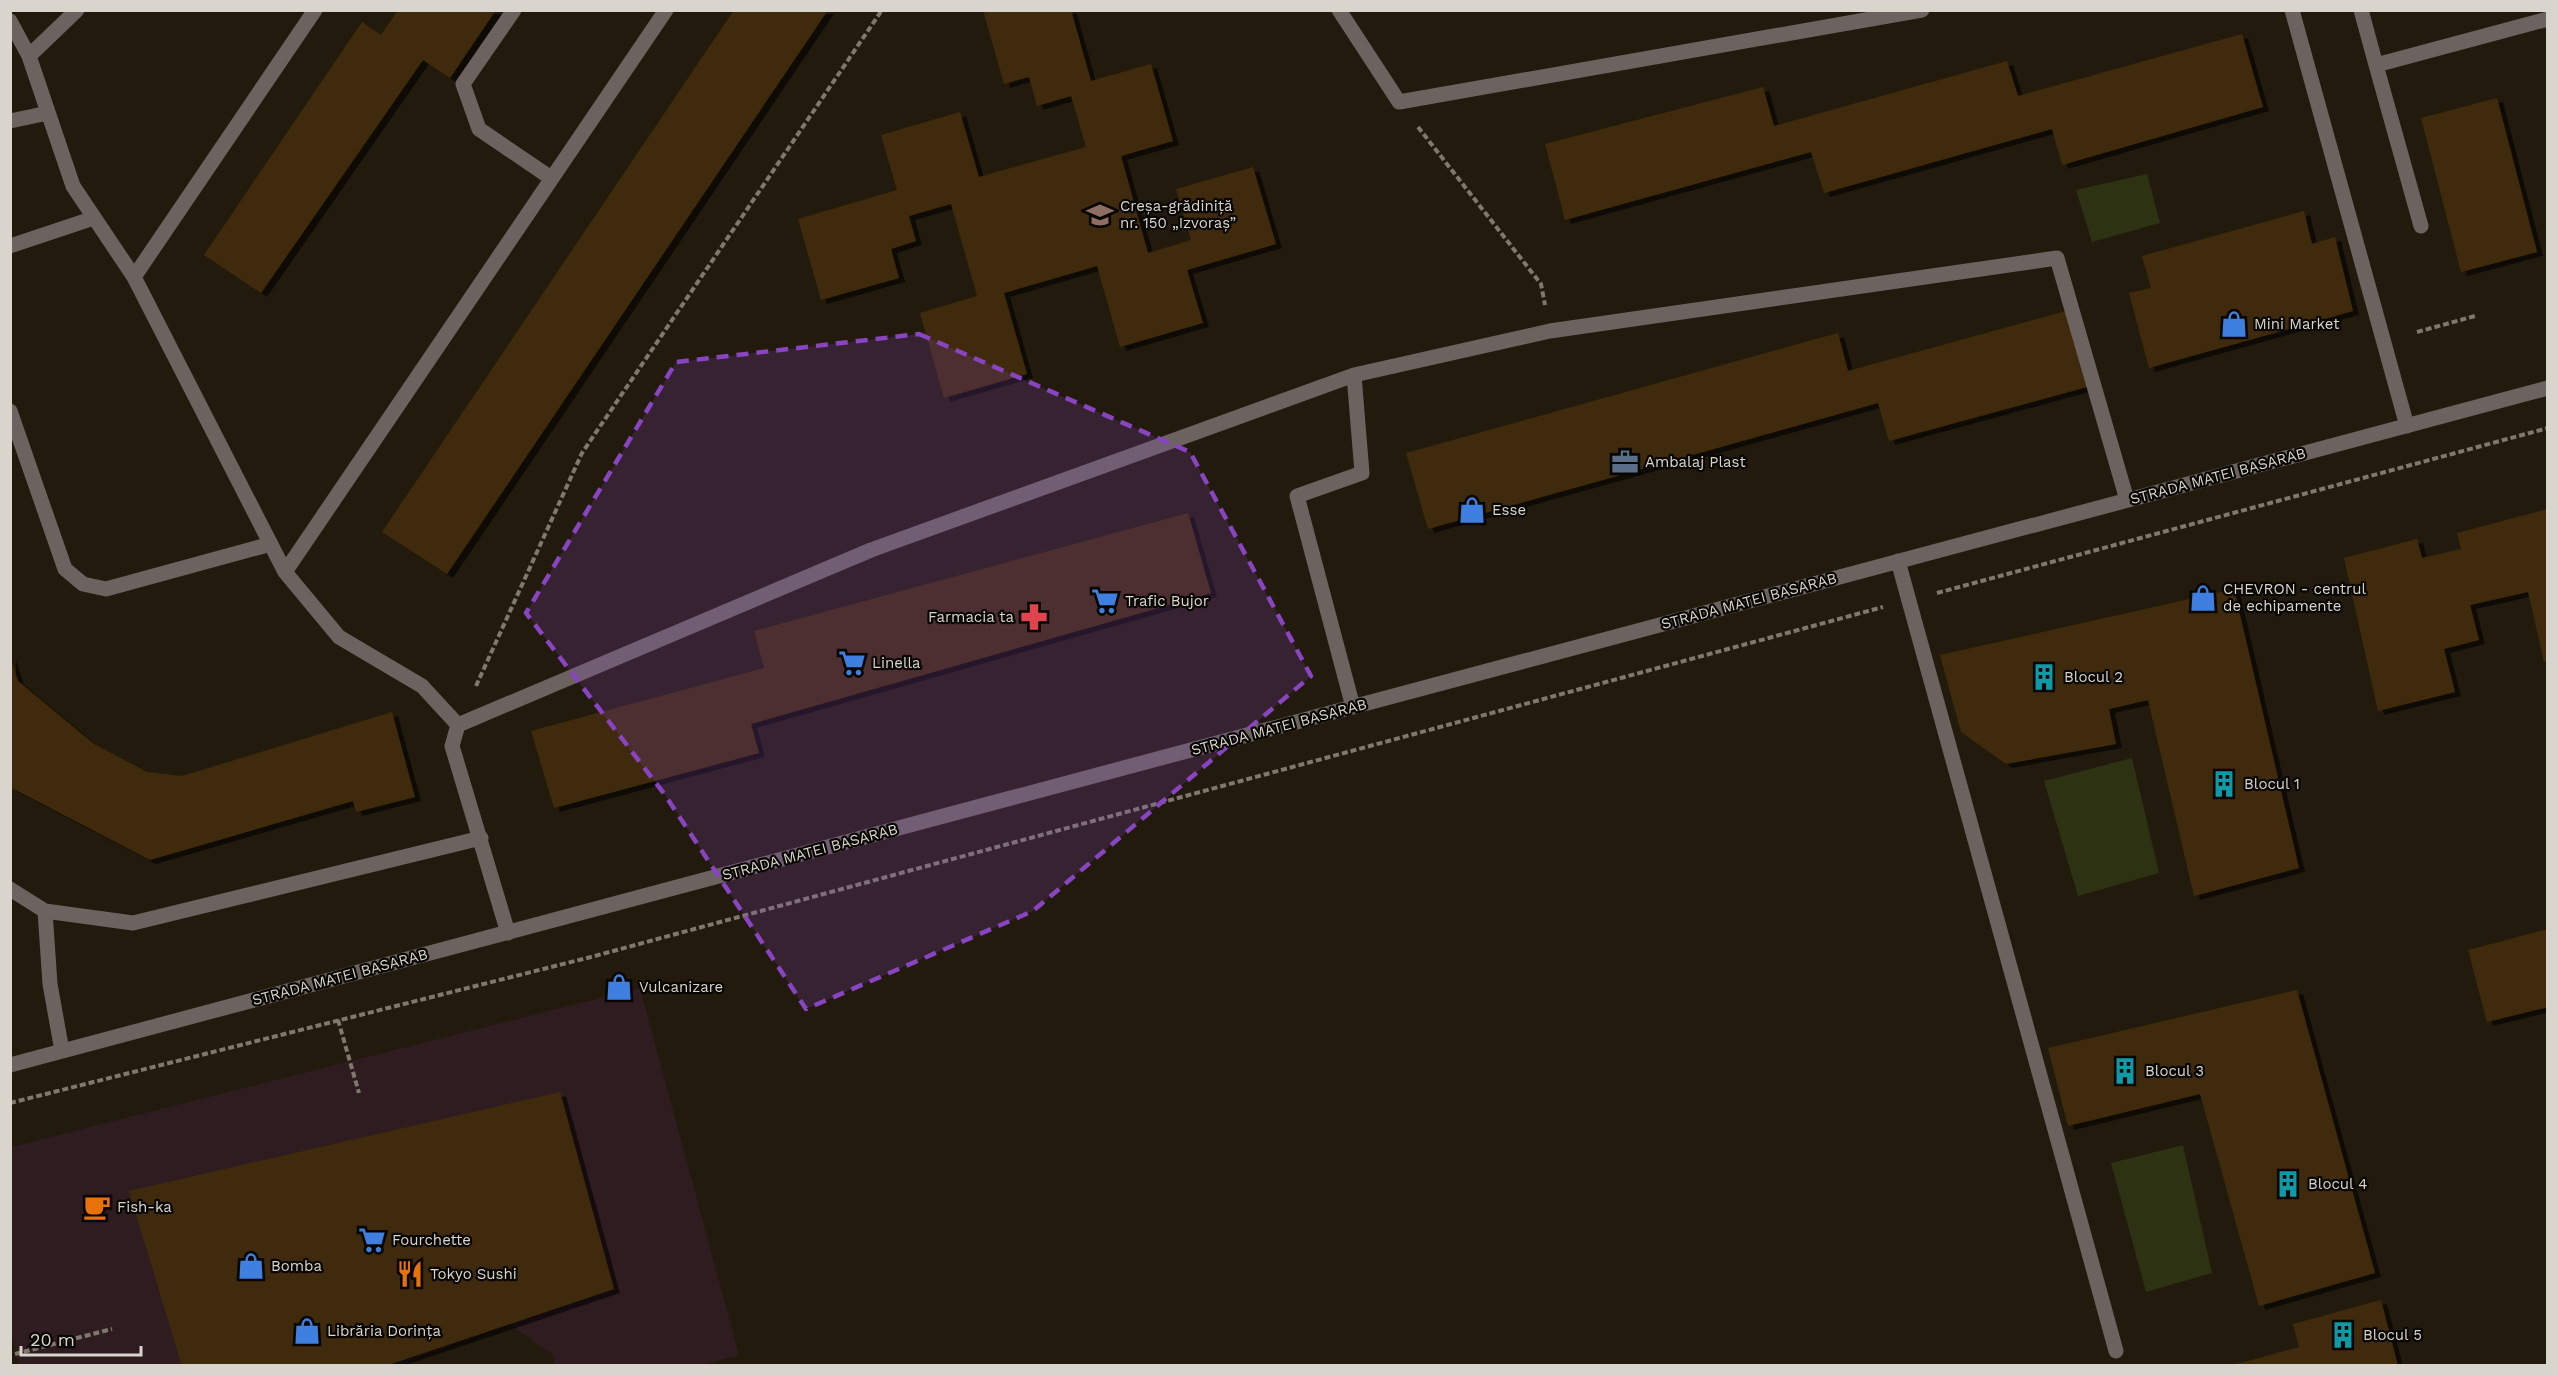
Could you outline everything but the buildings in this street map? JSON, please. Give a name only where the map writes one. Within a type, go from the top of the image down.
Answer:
[{"type":"street","points":[[29,56],[77,10]]},
{"type":"street","points":[[134,277],[315,10]]},
{"type":"street","points":[[514,10],[463,84],[479,129],[550,178]]},
{"type":"street","points":[[285,572],[666,10]]},
{"type":"street","points":[[1339,10],[1399,102],[1922,10]]},
{"type":"street","points":[[2292,10],[2407,426]]},
{"type":"street","points":[[2361,10],[2421,226]]},
{"type":"street","points":[[2376,65],[2547,19]]},
{"type":"street","points":[[10,21],[29,56],[74,186],[134,277],[285,572],[339,636],[422,686],[458,725]]},
{"type":"street","points":[[10,120],[48,113]]},
{"type":"street","points":[[10,246],[94,218]]},
{"type":"street","points":[[458,725],[871,550],[1354,375],[1550,331],[2057,258],[2127,500]]},
{"type":"street","points":[[1353,707],[1297,496],[1362,473],[1354,375]]},
{"type":"street","name":"STRADA MATEI BASARAB","points":[[10,1065],[2547,388]]},
{"type":"street","points":[[10,411],[65,568],[83,584],[106,589],[271,544]]},
{"type":"street","points":[[1898,561],[2116,1351]]},
{"type":"street","points":[[458,725],[452,746],[508,933]]},
{"type":"street","points":[[10,889],[45,911],[133,923],[481,838]]},
{"type":"street","points":[[45,911],[50,984],[62,1051]]},
{"type":"path","points":[[458,725],[582,453],[882,10]]},
{"type":"path","points":[[1399,102],[1541,284],[1550,331]]},
{"type":"path","points":[[2417,332],[2475,316]]},
{"type":"path","points":[[10,1103],[615,951],[2547,428]]},
{"type":"path","points":[[338,1020],[358,1093]]},
{"type":"path","points":[[15,1354],[112,1329]]},
{"type":"highlighted area","points":[[919,334],[1190,452],[1311,676],[1033,911],[806,1009],[665,795],[526,613],[676,362]]},
{"type":"shaded area","points":[[640,988],[739,1355],[702,1365],[555,1365],[552,1354],[509,1324],[404,1365],[20,1366],[11,1334],[11,1147]]},
{"type":"green space","points":[[2147,174],[2160,223],[2092,242],[2076,190]]},
{"type":"green space","points":[[2132,758],[2159,873],[2078,896],[2044,781]]},
{"type":"green space","points":[[2183,1145],[2212,1273],[2146,1292],[2111,1163]]},
{"type":"place","name":"Creșa-grădiniță nr. 150 „Izvoraș”","points":[[1100,215]]},
{"type":"place","name":"Mini Market","points":[[2234,324]]},
{"type":"place","name":"Ambalaj Plast","points":[[1625,462]]},
{"type":"place","name":"Esse","points":[[1472,510]]},
{"type":"place","name":"CHEVRON - centrul de echipamente","points":[[2203,598]]},
{"type":"place","name":"Trafic Bujor","points":[[1105,601]]},
{"type":"place","name":"Farmacia ta","points":[[1034,617]]},
{"type":"place","name":"Linella","points":[[852,663]]},
{"type":"place","name":"Blocul 2","points":[[2044,677]]},
{"type":"place","name":"Blocul 1","points":[[2224,784]]},
{"type":"place","name":"Vulcanizare","points":[[619,987]]},
{"type":"place","name":"Blocul 3","points":[[2125,1071]]},
{"type":"place","name":"Blocul 4","points":[[2288,1184]]},
{"type":"place","name":"Fish-ka","points":[[97,1207]]},
{"type":"place","name":"Fourchette","points":[[372,1240]]},
{"type":"place","name":"Bomba","points":[[251,1266]]},
{"type":"place","name":"Tokyo Sushi","points":[[410,1274]]},
{"type":"place","name":"Librăria Dorința","points":[[307,1331]]},
{"type":"place","name":"Blocul 5","points":[[2343,1335]]}]
